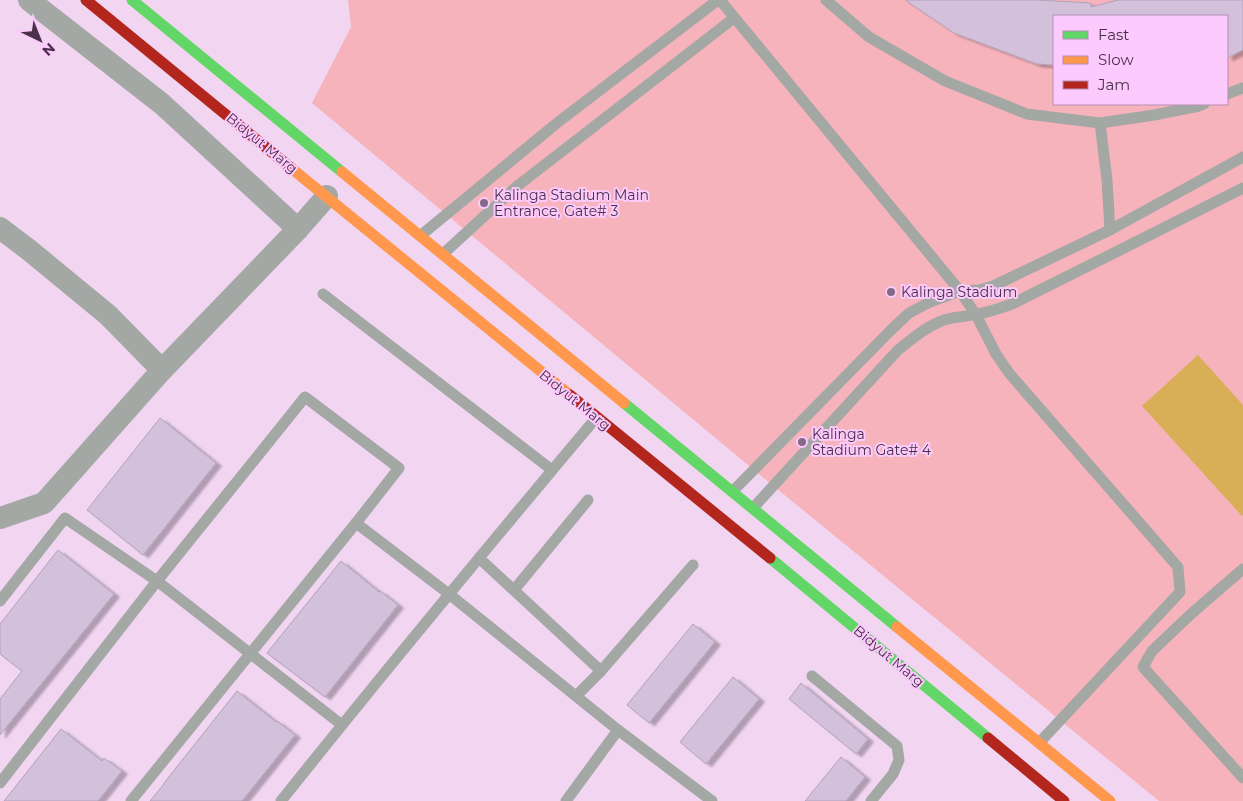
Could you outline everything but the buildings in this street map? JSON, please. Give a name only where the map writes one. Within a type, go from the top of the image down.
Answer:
[{"type":"main road","name":"Bidyut Marg","points":[[86,0],[1064,801]]},
{"type":"main road","name":"Bidyut Marg","points":[[132,0],[1110,801]]},
{"type":"street","points":[[29,0],[162,104],[298,229]]},
{"type":"street","points":[[0,518],[44,503],[162,370],[298,229],[327,196]]},
{"type":"street","points":[[0,228],[108,315],[162,370]]},
{"type":"lane","points":[[420,236],[558,122],[719,0],[960,292],[976,315],[996,354],[1009,373],[1178,567],[1180,592],[1039,743]]},
{"type":"lane","points":[[826,0],[869,37],[945,81],[1027,114],[1100,123],[1154,115],[1202,105]]},
{"type":"lane","points":[[443,254],[516,187],[734,18]]},
{"type":"lane","points":[[1228,94],[1243,88]]},
{"type":"lane","points":[[1100,123],[1107,180],[1110,230]]},
{"type":"lane","points":[[733,491],[909,313],[930,302],[960,292],[993,286],[1110,230],[1243,157]]},
{"type":"lane","points":[[754,508],[898,350],[918,334],[944,320],[976,315],[1012,304],[1243,188]]},
{"type":"lane","points":[[322,294],[552,470]]},
{"type":"lane","points":[[0,783],[157,581],[305,397],[399,468],[356,524],[131,801]]},
{"type":"lane","points":[[281,801],[449,594],[596,418]]},
{"type":"lane","points":[[514,590],[588,500]]},
{"type":"lane","points":[[0,601],[65,518],[157,581],[342,725]]},
{"type":"lane","points":[[356,524],[449,594],[618,730],[712,801]]},
{"type":"lane","points":[[479,558],[601,671]]},
{"type":"lane","points":[[576,696],[601,671],[693,564]]},
{"type":"lane","points":[[1243,569],[1152,651],[1143,667],[1243,778]]},
{"type":"lane","points":[[812,676],[897,746],[898,760],[894,774],[871,801]]},
{"type":"lane","points":[[566,801],[618,730]]},
{"type":"shaded area","name":"Kalinga Stadium","points":[[348,0],[1243,0],[1243,801],[1159,801],[765,479],[312,103],[351,27]]},
{"type":"shaded area","points":[[1198,355],[1243,405],[1242,516],[1142,406]]},
{"type":"traffic: fast","points":[[132,0],[342,172]]},
{"type":"traffic: fast","points":[[624,403],[897,627]]},
{"type":"traffic: fast","points":[[770,558],[988,738]]},
{"type":"traffic: slow","points":[[291,168],[570,395]]},
{"type":"traffic: slow","points":[[342,172],[624,403]]},
{"type":"traffic: slow","points":[[897,627],[1110,801]]},
{"type":"traffic: jam","points":[[86,0],[291,168]]},
{"type":"traffic: jam","points":[[570,395],[770,558]]},
{"type":"traffic: jam","points":[[988,738],[1064,801]]},
{"type":"place","name":"Kalinga Stadium Main Entrance, Gate# 3","points":[[484,203]]},
{"type":"place","name":"Kalinga Stadium","points":[[891,292]]},
{"type":"place","name":"Kalinga Stadium Gate# 4","points":[[802,442]]}]
